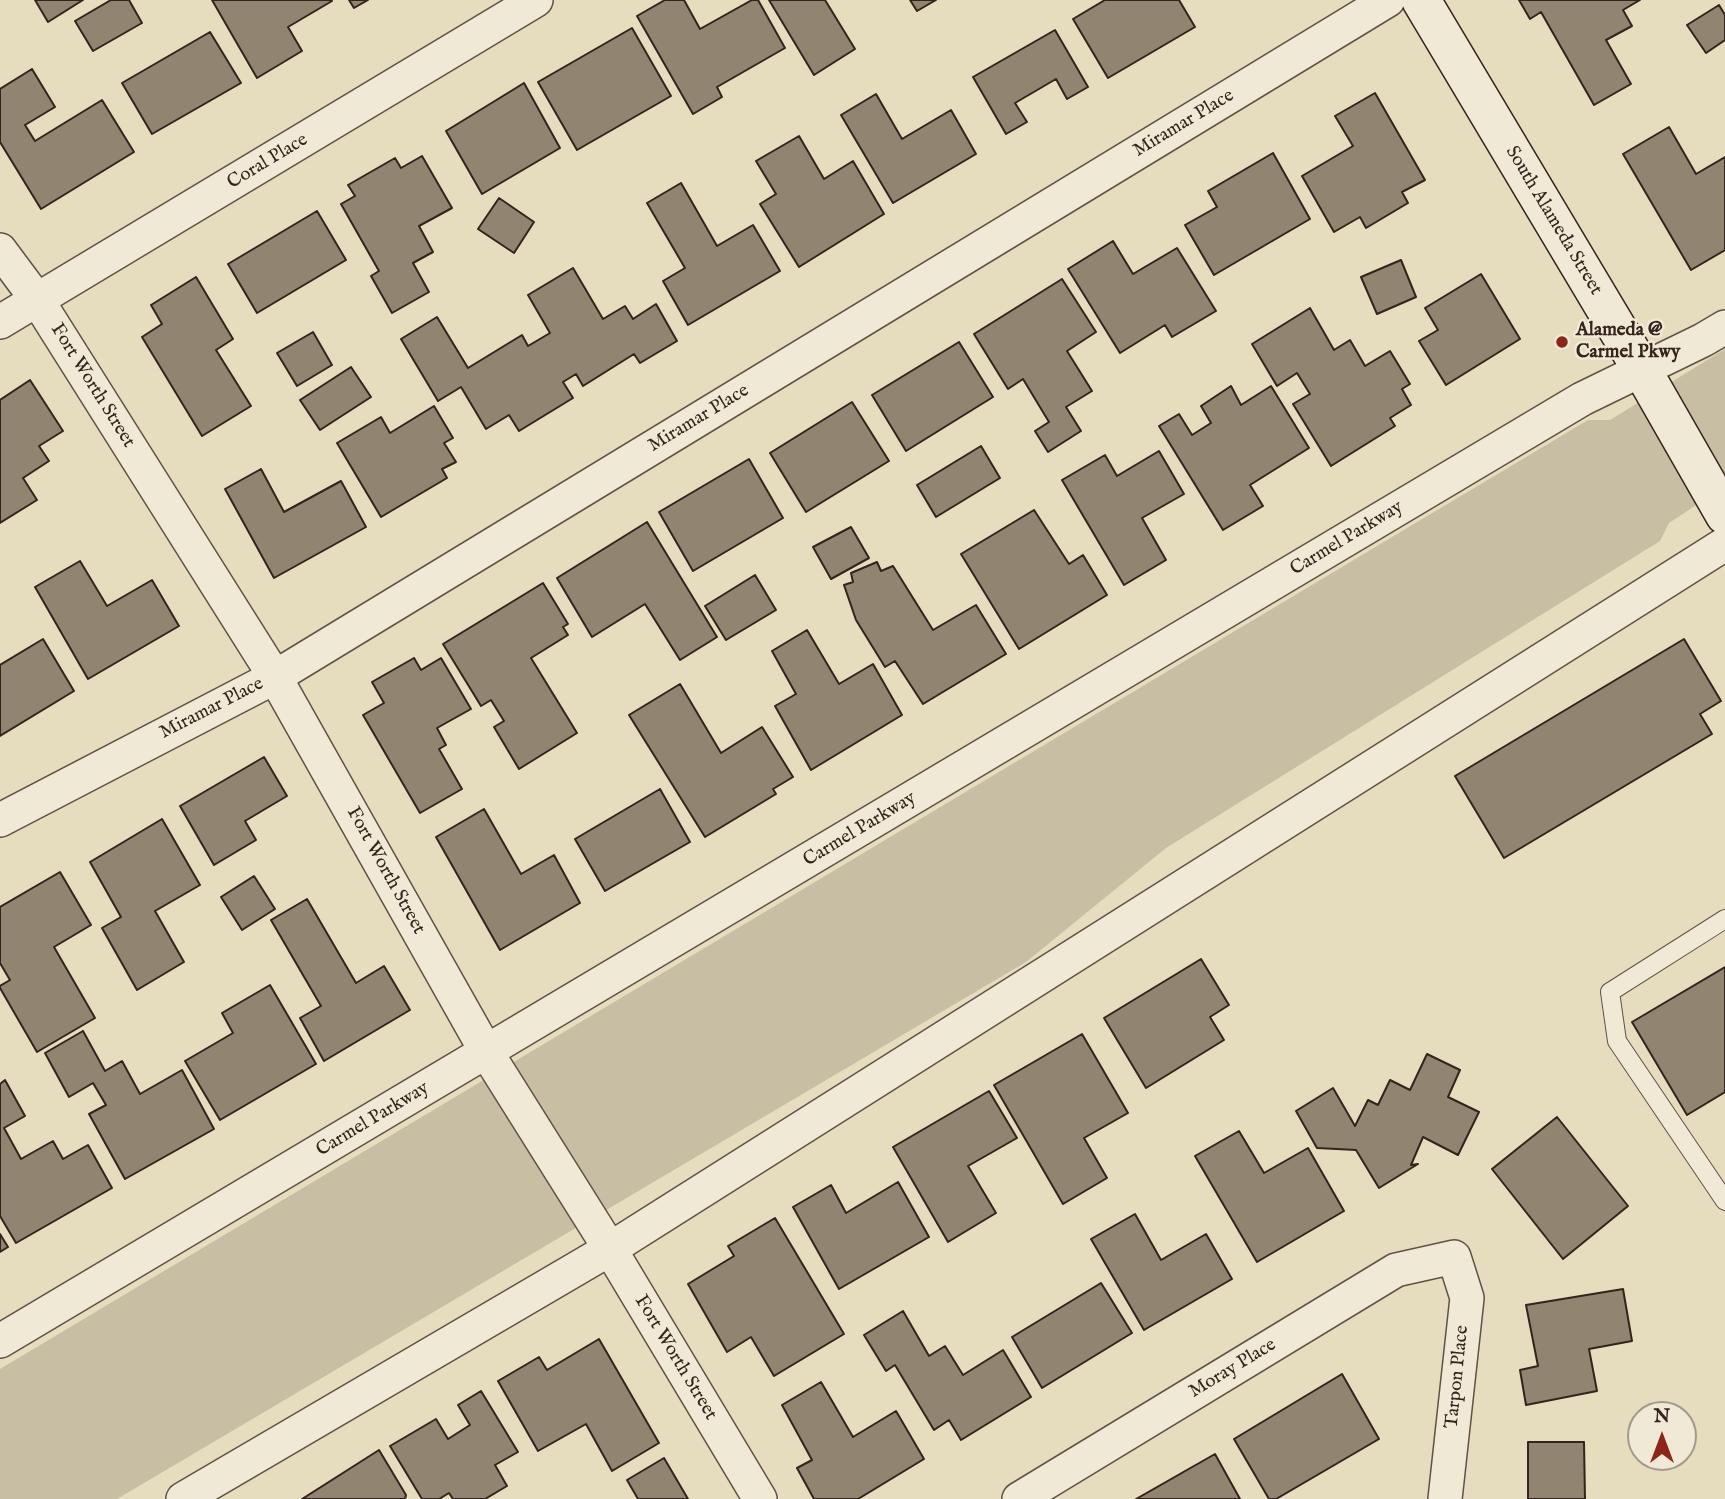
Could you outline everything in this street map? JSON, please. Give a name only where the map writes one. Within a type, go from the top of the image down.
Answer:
[{"type":"main road","name":"South Alameda Street","points":[[1421,0],[1642,370],[1725,515]]},
{"type":"street","name":"Coral Place","points":[[0,322],[536,0]]},
{"type":"street","name":"Miramar Place","points":[[0,820],[275,677],[1388,0]]},
{"type":"street","name":"Fort Worth Street","points":[[0,250],[38,301],[275,677],[487,1053],[610,1249],[760,1499]]},
{"type":"street","name":"Carmel Parkway","points":[[0,1342],[1582,399],[1725,327]]},
{"type":"street","points":[[183,1499],[610,1249],[1725,544]]},
{"type":"street","name":"Moray Place","points":[[1019,1499],[1396,1270],[1454,1258]]},
{"type":"street","name":"Tarpon Place","points":[[1445,1499],[1467,1298],[1454,1258]]},
{"type":"lane","points":[[1725,919],[1610,992],[1617,1041],[1725,1201]]},
{"type":"shaded area","points":[[1725,349],[1725,486],[1669,523],[1660,541],[1166,848],[1026,962],[117,1499],[0,1499],[0,1369],[1588,420],[1610,420]]},
{"type":"building","points":[[35,0],[83,0],[48,22]]},
{"type":"building","points":[[111,0],[129,0],[142,23],[93,51],[75,21]]},
{"type":"building","points":[[212,0],[332,1],[288,27],[302,51],[257,78]]},
{"type":"building","points":[[349,0],[368,0],[354,8]]},
{"type":"building","points":[[665,0],[684,0],[700,29],[752,0],[758,0],[785,48],[717,87],[722,97],[693,114],[637,16]]},
{"type":"building","points":[[769,0],[825,0],[855,49],[814,75]]},
{"type":"building","points":[[910,0],[936,0],[917,11]]},
{"type":"building","points":[[1105,0],[1179,0],[1195,27],[1108,78],[1073,19]]},
{"type":"building","points":[[1519,0],[1640,0],[1623,10],[1632,26],[1606,40],[1631,84],[1594,105],[1541,12],[1530,19]]},
{"type":"building","points":[[1719,5],[1725,15],[1725,40],[1706,53],[1687,25]]},
{"type":"building","points":[[632,28],[671,96],[577,150],[538,82]]},
{"type":"building","points":[[1055,30],[1088,87],[1067,99],[1056,79],[1015,103],[1027,122],[1006,134],[973,77]]},
{"type":"building","points":[[210,32],[241,83],[152,134],[122,83]]},
{"type":"building","points":[[32,69],[55,107],[25,125],[35,141],[102,100],[134,152],[41,209],[0,142],[0,89]]},
{"type":"building","points":[[524,83],[560,148],[482,194],[446,131]]},
{"type":"building","points":[[1375,93],[1425,180],[1402,192],[1408,203],[1366,228],[1360,217],[1334,232],[1302,176],[1353,146],[1335,116]]},
{"type":"building","points":[[876,94],[902,139],[951,110],[976,154],[893,203],[841,115]]},
{"type":"building","points":[[1669,127],[1696,174],[1725,157],[1725,250],[1691,270],[1623,154]]},
{"type":"building","points":[[799,136],[824,179],[853,161],[884,214],[799,267],[760,204],[776,194],[756,161]]},
{"type":"building","points":[[1273,153],[1310,219],[1214,275],[1185,225],[1217,207],[1208,191]]},
{"type":"building","points":[[422,156],[452,208],[419,226],[433,252],[413,263],[429,292],[392,313],[371,276],[379,271],[341,204],[355,196],[348,185],[395,158],[401,168]]},
{"type":"building","points":[[681,183],[717,246],[753,225],[780,271],[688,325],[663,281],[685,268],[647,203]]},
{"type":"building","points":[[499,198],[534,222],[514,253],[478,229]]},
{"type":"building","points":[[317,211],[346,260],[257,313],[228,264]]},
{"type":"building","points":[[1113,241],[1133,274],[1177,248],[1216,311],[1172,337],[1165,325],[1120,353],[1068,269]]},
{"type":"building","points":[[1401,260],[1416,297],[1377,314],[1361,277]]},
{"type":"building","points":[[573,268],[603,319],[625,306],[633,319],[656,304],[677,341],[640,363],[634,354],[583,386],[576,374],[563,382],[573,398],[519,431],[509,415],[486,429],[461,387],[438,401],[401,339],[437,317],[468,368],[522,335],[528,346],[550,333],[528,295]]},
{"type":"building","points":[[1481,274],[1520,339],[1446,385],[1419,341],[1438,330],[1425,308]]},
{"type":"building","points":[[196,277],[233,339],[216,350],[251,406],[202,436],[142,337],[162,324],[151,305]]},
{"type":"building","points":[[1062,279],[1096,332],[1067,351],[1092,391],[1066,407],[1081,431],[1048,452],[1035,431],[1049,422],[1023,379],[1008,389],[974,334]]},
{"type":"building","points":[[1310,308],[1334,350],[1350,340],[1365,366],[1390,351],[1410,384],[1402,389],[1411,405],[1390,418],[1395,426],[1331,466],[1293,404],[1310,394],[1297,373],[1277,386],[1252,344]]},
{"type":"building","points":[[313,332],[332,365],[297,386],[277,353]]},
{"type":"building","points":[[959,342],[993,397],[906,451],[872,395]]},
{"type":"building","points":[[351,367],[371,397],[320,430],[300,400]]},
{"type":"building","points":[[30,380],[63,431],[39,446],[49,461],[23,478],[37,500],[0,523],[0,400]]},
{"type":"building","points":[[1231,386],[1241,405],[1271,386],[1309,448],[1250,485],[1263,506],[1223,530],[1159,426],[1179,414],[1192,435],[1211,423],[1201,406]]},
{"type":"building","points":[[852,402],[889,461],[806,512],[770,453]]},
{"type":"building","points":[[434,406],[453,438],[444,443],[456,462],[442,469],[447,478],[381,517],[337,443],[381,417],[390,433]]},
{"type":"building","points":[[981,446],[1000,478],[936,517],[917,485]]},
{"type":"building","points":[[1159,451],[1184,494],[1142,518],[1166,560],[1124,585],[1062,480],[1105,455],[1117,476]]},
{"type":"building","points":[[749,459],[783,518],[693,571],[659,512]]},
{"type":"building","points":[[261,469],[284,512],[341,481],[366,527],[274,578],[225,489]]},
{"type":"building","points":[[1034,510],[1069,564],[1083,555],[1107,595],[1019,649],[961,554]]},
{"type":"building","points":[[647,522],[717,637],[680,660],[645,604],[592,637],[557,578]]},
{"type":"building","points":[[851,527],[869,558],[831,579],[813,547]]},
{"type":"building","points":[[80,561],[107,606],[152,580],[179,626],[88,679],[35,587]]},
{"type":"building","points":[[877,562],[881,571],[893,566],[933,630],[976,605],[1006,654],[923,704],[895,661],[885,667],[856,620],[844,585],[853,582],[851,573]]},
{"type":"building","points":[[755,575],[776,610],[726,640],[705,606]]},
{"type":"building","points":[[543,583],[568,624],[563,627],[568,635],[531,658],[577,733],[519,769],[494,727],[504,721],[491,700],[481,706],[443,644]]},
{"type":"building","points":[[807,630],[839,684],[873,664],[902,715],[811,770],[775,706],[796,694],[772,651]]},
{"type":"building","points":[[43,639],[74,691],[0,736],[0,665]]},
{"type":"building","points":[[1684,639],[1721,701],[1700,714],[1712,734],[1504,858],[1455,776]]},
{"type":"building","points":[[414,658],[421,670],[441,658],[471,709],[437,728],[446,745],[439,749],[462,789],[420,813],[363,715],[384,703],[372,682]]},
{"type":"building","points":[[680,684],[721,753],[762,727],[793,777],[773,789],[776,794],[705,837],[629,715]]},
{"type":"building","points":[[264,757],[287,796],[245,821],[256,840],[214,865],[180,806]]},
{"type":"building","points":[[660,789],[690,842],[605,891],[575,839]]},
{"type":"building","points":[[484,809],[521,874],[554,855],[580,903],[500,950],[436,837]]},
{"type":"building","points":[[162,819],[200,885],[155,911],[184,962],[137,990],[102,928],[121,917],[90,862]]},
{"type":"building","points":[[60,872],[91,925],[54,947],[95,1018],[37,1052],[0,988],[10,980],[0,963],[0,907]]},
{"type":"building","points":[[254,876],[275,909],[242,930],[221,897]]},
{"type":"building","points":[[307,899],[356,983],[384,966],[410,1010],[324,1061],[300,1018],[321,1006],[271,920]]},
{"type":"building","points":[[1201,959],[1229,1005],[1210,1017],[1224,1040],[1146,1088],[1104,1018]]},
{"type":"building","points":[[1725,967],[1725,1092],[1687,1115],[1632,1022]]},
{"type":"building","points":[[270,985],[316,1064],[220,1120],[185,1061],[233,1033],[222,1013]]},
{"type":"building","points":[[83,1031],[105,1071],[122,1061],[140,1094],[182,1070],[214,1129],[125,1179],[89,1114],[106,1105],[93,1083],[69,1097],[45,1053]]},
{"type":"building","points":[[1082,1034],[1128,1113],[1084,1138],[1107,1178],[1063,1204],[994,1085]]},
{"type":"building","points":[[1427,1054],[1460,1070],[1448,1097],[1479,1112],[1458,1155],[1423,1137],[1411,1165],[1418,1164],[1379,1188],[1356,1150],[1317,1148],[1296,1111],[1333,1088],[1355,1126],[1368,1100],[1378,1105],[1390,1080],[1410,1090]]},
{"type":"building","points":[[5,1080],[25,1116],[4,1128],[21,1159],[53,1141],[63,1159],[88,1145],[112,1188],[16,1243],[0,1216],[0,1084]]},
{"type":"building","points":[[989,1091],[1017,1138],[968,1166],[996,1213],[948,1242],[893,1147]]},
{"type":"building","points":[[1557,1117],[1628,1206],[1563,1259],[1492,1169]]},
{"type":"building","points":[[1239,1131],[1264,1173],[1308,1148],[1344,1211],[1257,1262],[1195,1156]]},
{"type":"building","points":[[898,1182],[929,1237],[839,1289],[793,1207],[831,1185],[846,1213]]},
{"type":"building","points":[[1135,1214],[1161,1260],[1206,1234],[1232,1279],[1144,1330],[1091,1239]]},
{"type":"building","points":[[775,1218],[844,1334],[774,1376],[751,1337],[727,1352],[688,1284],[734,1256],[728,1246]]},
{"type":"building","points":[[0,1234],[8,1247],[0,1252]]},
{"type":"building","points":[[1101,1283],[1132,1333],[1042,1388],[1012,1337]]},
{"type":"building","points":[[1623,1289],[1632,1341],[1589,1349],[1597,1391],[1526,1405],[1520,1370],[1538,1366],[1526,1305]]},
{"type":"building","points":[[903,1311],[929,1356],[945,1346],[963,1375],[1003,1350],[1031,1397],[961,1440],[949,1420],[934,1430],[895,1365],[886,1371],[864,1335]]},
{"type":"building","points":[[599,1339],[659,1443],[612,1471],[586,1424],[538,1451],[498,1381],[539,1357],[547,1370]]},
{"type":"building","points":[[1342,1374],[1379,1439],[1276,1499],[1269,1499],[1234,1439]]},
{"type":"building","points":[[821,1382],[853,1437],[896,1411],[924,1459],[858,1499],[814,1499],[797,1468],[812,1460],[782,1405]]},
{"type":"building","points":[[481,1391],[518,1452],[495,1465],[507,1486],[485,1499],[453,1499],[449,1493],[439,1499],[422,1499],[390,1446],[436,1419],[448,1439],[470,1425],[458,1405]]},
{"type":"building","points":[[1528,1442],[1584,1442],[1585,1499],[1528,1499]]},
{"type":"building","points":[[379,1450],[406,1495],[405,1499],[302,1499]]},
{"type":"building","points":[[1215,1454],[1240,1499],[1136,1499]]},
{"type":"building","points":[[664,1458],[688,1499],[638,1499],[627,1480]]},
{"type":"place","name":"Alameda @ Carmel Pkwy","points":[[1562,342]]}]
